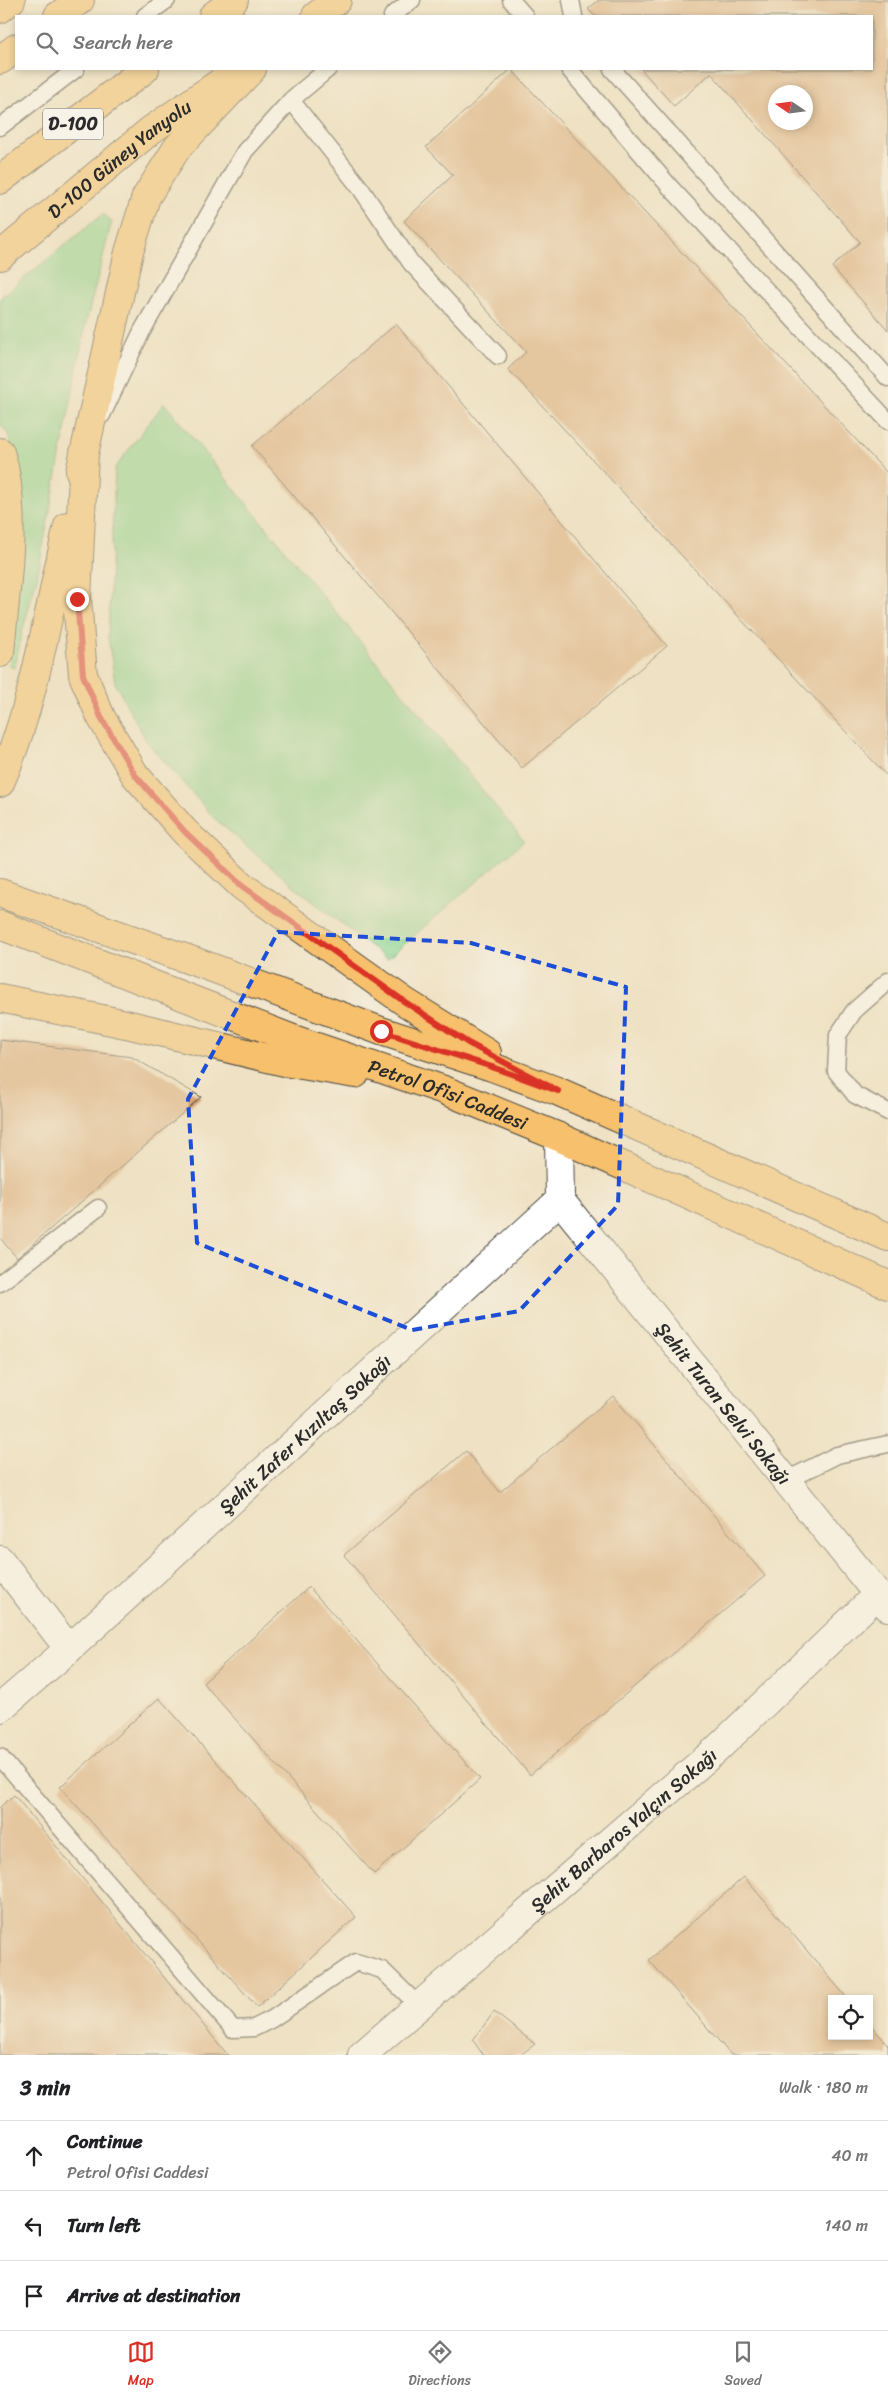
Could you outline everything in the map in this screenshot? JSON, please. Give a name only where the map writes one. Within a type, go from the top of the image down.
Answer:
[{"type":"main road","points":[[0,9],[11,0]]},
{"type":"main road","points":[[59,15],[80,0]]},
{"type":"main road","points":[[214,15],[234,0]]},
{"type":"main road","points":[[317,15],[337,0]]},
{"type":"main road","points":[[0,60],[15,49]]},
{"type":"main road","name":"D-100","points":[[0,180],[144,70]]},
{"type":"main road","name":"D-100 Güney Yanyolu","points":[[0,256],[151,130],[228,76],[240,70]]},
{"type":"main road","points":[[0,783],[10,761],[32,683],[129,252],[146,197],[177,148],[251,70]]},
{"type":"main road","points":[[0,452],[7,473],[10,525],[0,653]]},
{"type":"main road","points":[[84,453],[77,599],[83,675],[101,717],[135,775],[185,832],[242,886],[413,1007],[468,1043],[558,1091]]},
{"type":"main road","name":"Petrol Ofisi Caddesi","points":[[0,893],[210,966],[381,1031],[492,1067],[558,1091],[888,1237]]},
{"type":"main road","name":"Petrol Ofisi Caddesi","points":[[0,925],[293,1039],[444,1090],[559,1137],[888,1285]]},
{"type":"main road","points":[[0,998],[126,1024],[284,1062],[444,1090]]},
{"type":"street","points":[[559,1137],[560,1200]]},
{"type":"street","name":"Şehit Turan Selvi Sokağı","points":[[560,1200],[882,1601]]},
{"type":"street","name":"Şehit Zafer Kızıltaş Sokağı","points":[[0,1708],[69,1649],[560,1200]]},
{"type":"street","points":[[0,1560],[69,1649]]},
{"type":"street","name":"Şehit Barbaros Yalçın Sokağı","points":[[362,2055],[716,1750],[882,1601]]},
{"type":"lane","points":[[146,15],[167,0]]},
{"type":"lane","points":[[393,15],[412,0]]},
{"type":"lane","points":[[511,0],[524,15]]},
{"type":"lane","points":[[571,0],[574,15]]},
{"type":"lane","points":[[0,127],[75,70]]},
{"type":"lane","points":[[84,453],[142,331],[245,151],[291,100],[327,70]]},
{"type":"lane","points":[[571,70],[670,187],[888,421]]},
{"type":"lane","points":[[613,70],[888,378]]},
{"type":"lane","points":[[291,100],[361,189],[411,263],[498,356]]},
{"type":"lane","points":[[888,982],[854,1011],[838,1035],[836,1070],[855,1095],[888,1112]]},
{"type":"lane","points":[[0,1283],[98,1208]]},
{"type":"lane","points":[[786,1481],[837,1454],[888,1444]]},
{"type":"lane","points":[[0,1758],[233,2029],[254,2028],[272,2019],[356,1962],[382,1970],[419,2006]]},
{"type":"highlighted area","points":[[278,932],[471,943],[626,987],[618,1205],[519,1311],[412,1330],[197,1243],[188,1099]]},
{"type":"green space","points":[[103,214],[112,221],[85,327],[37,578],[22,632],[15,668],[9,666],[15,607],[18,472],[8,434],[0,424],[0,298]]},
{"type":"green space","points":[[164,403],[524,841],[387,959],[302,893],[216,820],[147,742],[115,683],[108,637],[115,468]]},
{"type":"building","points":[[599,0],[888,0],[888,330],[832,267],[860,242],[711,73],[674,106],[642,70],[873,70],[873,15],[594,15],[588,9]]},
{"type":"building","points":[[512,70],[888,474],[888,777],[508,369],[526,352],[404,221],[453,175],[426,147]]},
{"type":"building","points":[[396,324],[667,646],[522,768],[252,446]]},
{"type":"building","points":[[0,1040],[132,1057],[201,1097],[17,1258],[0,1238]]},
{"type":"building","points":[[613,1396],[765,1576],[530,1775],[344,1555],[466,1451],[500,1492]]},
{"type":"building","points":[[309,1587],[480,1779],[374,1874],[203,1683]]},
{"type":"building","points":[[159,1698],[356,1917],[257,2007],[60,1787]]},
{"type":"building","points":[[14,1795],[228,2055],[0,2055],[0,1807]]},
{"type":"building","points":[[744,1877],[845,1995],[828,1995],[828,2040],[873,2040],[873,2028],[888,2045],[888,2055],[731,2055],[649,1960]]},
{"type":"building","points":[[494,2012],[535,2044],[520,2055],[483,2055],[473,2040]]},
{"type":"route","points":[[77,599],[83,675],[101,717],[135,775],[185,832],[242,886],[405,1002],[468,1043],[558,1091],[492,1067],[381,1031]]}]
